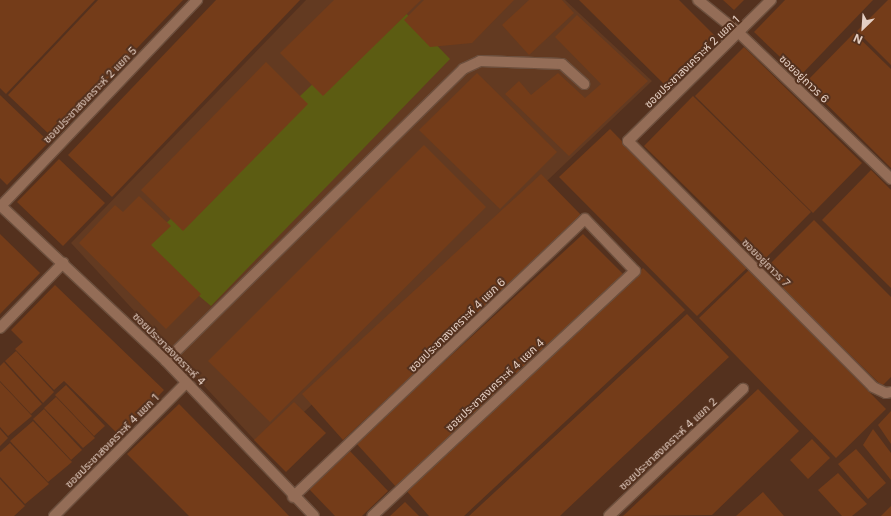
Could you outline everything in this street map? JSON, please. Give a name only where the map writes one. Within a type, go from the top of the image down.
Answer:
[{"type":"street","name":"ซอยประชาสงเคราะห์ 2 แยก 5","points":[[0,206],[197,0]]},
{"type":"street","name":"ซอยอยู่ถาวร 6","points":[[698,0],[739,33],[891,179]]},
{"type":"street","name":"ซอยประชาสงเคราะห์ 2 แยก 1","points":[[628,141],[739,33],[770,0]]},
{"type":"street","points":[[166,361],[463,69],[480,61],[562,64],[584,84]]},
{"type":"street","name":"ซอยอยู่ถาวร 7","points":[[628,141],[873,387],[886,393],[891,392]]},
{"type":"street","name":"ซอยประชาสงเคราะห์ 4","points":[[0,206],[63,263],[166,361],[293,498],[314,516]]},
{"type":"street","name":"ซอยประชาสงเคราะห์ 4 แยก 6","points":[[293,498],[585,219],[635,271]]},
{"type":"street","points":[[0,328],[63,263]]},
{"type":"street","name":"ซอยประชาสงเคราะห์ 4 แยก 4","points":[[372,516],[635,271]]},
{"type":"street","name":"ซอยประชาสงเคราะห์ 4 แยก 1","points":[[54,516],[186,383]]},
{"type":"street","name":"ซอยประชาสงเคราะห์ 4 แยก 2","points":[[609,516],[743,389]]},
{"type":"shaded area","points":[[306,0],[565,0],[652,81],[264,450],[71,243]]},
{"type":"shaded area","points":[[397,4],[450,59],[211,306],[141,247]]},
{"type":"building","points":[[0,0],[95,0],[6,94],[0,88]]},
{"type":"building","points":[[98,0],[183,0],[52,137],[8,95]]},
{"type":"building","points":[[216,0],[300,0],[112,197],[68,155]]},
{"type":"building","points":[[334,0],[421,0],[323,96],[280,53]]},
{"type":"building","points":[[424,0],[514,0],[472,43],[430,47],[404,20]]},
{"type":"building","points":[[529,0],[562,0],[574,13],[529,55],[502,25]]},
{"type":"building","points":[[579,0],[679,0],[716,37],[667,87]]},
{"type":"building","points":[[723,0],[744,0],[734,10]]},
{"type":"building","points":[[785,0],[873,0],[800,76],[754,32]]},
{"type":"building","points":[[888,0],[891,0],[891,65],[857,31]]},
{"type":"building","points":[[577,15],[648,81],[569,156],[505,94],[519,81],[531,95],[558,73],[585,98],[601,84],[555,37]]},
{"type":"building","points":[[854,33],[891,69],[891,168],[805,83]]},
{"type":"building","points":[[744,47],[862,163],[813,213],[695,96]]},
{"type":"building","points":[[266,62],[308,104],[183,231],[141,190]]},
{"type":"building","points":[[477,73],[557,152],[500,209],[419,130]]},
{"type":"building","points":[[0,95],[49,142],[7,185],[0,178]]},
{"type":"building","points":[[693,96],[811,212],[762,262],[644,146]]},
{"type":"building","points":[[610,129],[747,268],[697,316],[559,177]]},
{"type":"building","points":[[424,145],[486,207],[270,422],[208,361]]},
{"type":"building","points":[[59,159],[105,203],[63,246],[17,202]]},
{"type":"building","points":[[871,170],[891,190],[891,288],[822,220]]},
{"type":"building","points":[[541,174],[582,216],[343,440],[302,394]]},
{"type":"building","points":[[139,196],[171,226],[151,245],[201,294],[166,329],[79,243],[115,205],[123,212]]},
{"type":"building","points":[[814,220],[891,297],[891,377],[882,386],[764,270]]},
{"type":"building","points":[[0,234],[40,273],[0,314]]},
{"type":"building","points":[[583,234],[625,276],[397,488],[356,443]]},
{"type":"building","points":[[643,268],[685,310],[464,516],[429,516],[404,488]]},
{"type":"building","points":[[749,270],[886,409],[836,458],[699,318]]},
{"type":"building","points":[[55,285],[164,390],[120,436],[64,381],[54,390],[15,349],[23,342],[11,330]]},
{"type":"building","points":[[687,314],[729,357],[560,516],[469,516]]},
{"type":"building","points":[[16,351],[54,392],[43,403],[5,361]]},
{"type":"building","points":[[4,362],[42,404],[31,414],[0,381],[0,366]]},
{"type":"building","points":[[0,382],[32,416],[8,436],[0,427]]},
{"type":"building","points":[[66,385],[105,426],[94,436],[55,395]]},
{"type":"building","points":[[758,389],[799,431],[712,515],[623,516]]},
{"type":"building","points":[[56,397],[95,438],[83,448],[44,408]]},
{"type":"building","points":[[294,402],[326,433],[286,472],[254,440]]},
{"type":"building","points":[[179,404],[289,516],[189,516],[127,454]]},
{"type":"building","points":[[44,409],[82,450],[71,460],[33,419]]},
{"type":"building","points":[[891,411],[891,444],[878,425]]},
{"type":"building","points":[[33,421],[72,462],[48,482],[10,441]]},
{"type":"building","points":[[0,429],[8,438],[0,446]]},
{"type":"building","points":[[873,429],[891,453],[891,480],[863,445]]},
{"type":"building","points":[[812,439],[830,458],[808,479],[790,460]]},
{"type":"building","points":[[10,443],[49,484],[25,504],[0,477],[0,452]]},
{"type":"building","points":[[856,449],[886,483],[868,499],[838,464]]},
{"type":"building","points":[[349,450],[388,491],[362,516],[335,516],[309,489]]},
{"type":"building","points":[[838,473],[867,504],[852,516],[842,516],[818,490]]},
{"type":"building","points":[[0,479],[25,506],[14,516],[0,516]]},
{"type":"building","points":[[763,492],[784,516],[736,516]]},
{"type":"building","points":[[405,502],[419,516],[390,516]]},
{"type":"building","points":[[891,506],[891,516],[881,516]]}]
